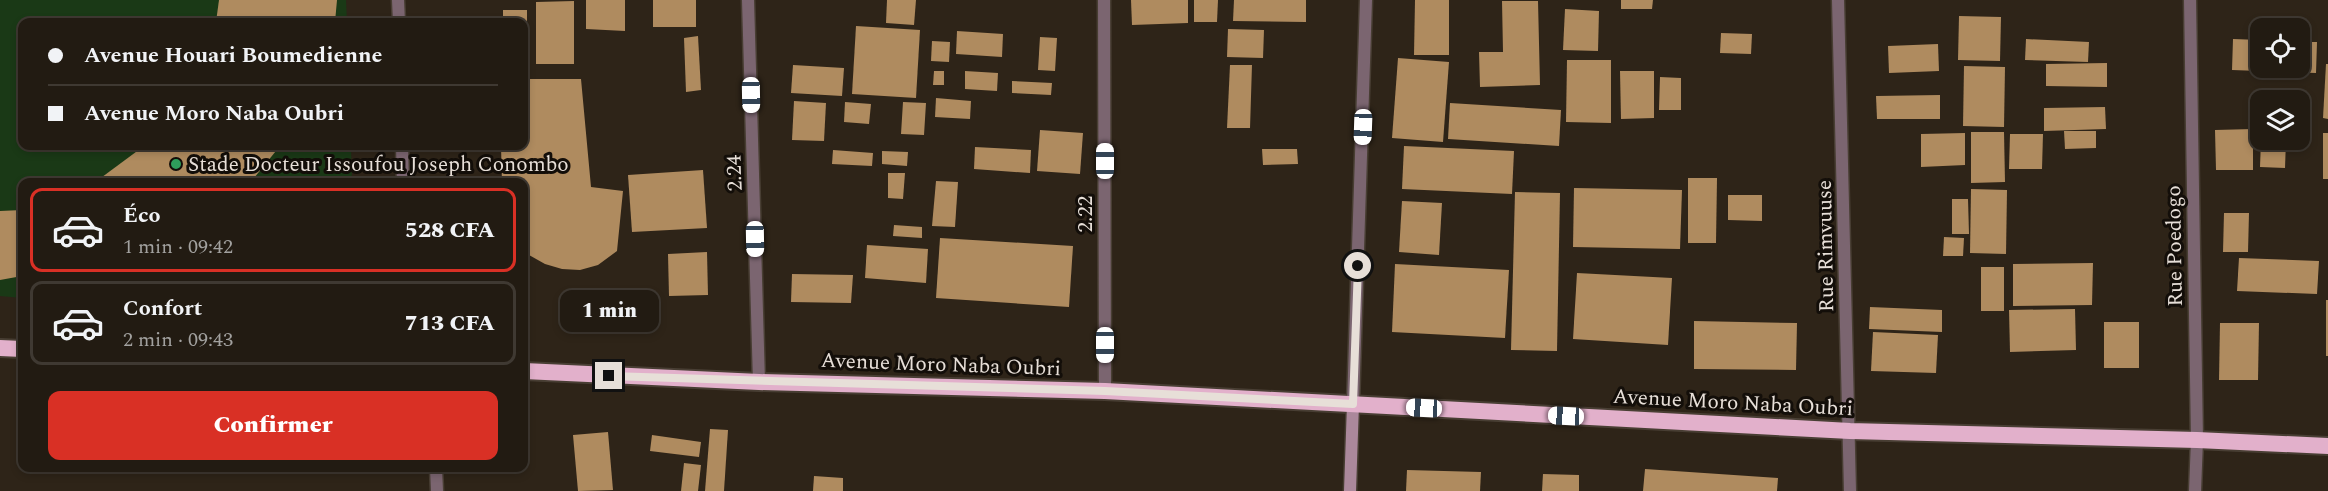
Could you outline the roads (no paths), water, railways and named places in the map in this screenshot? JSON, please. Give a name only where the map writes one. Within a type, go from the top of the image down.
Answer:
[{"type":"highway","points":[[0,348],[18,349]]},
{"type":"highway","name":"Avenue Moro Naba Oubri","points":[[528,370],[759,382],[1105,391],[1850,431],[2197,440],[2328,446]]},
{"type":"main road","points":[[1350,491],[1353,404]]},
{"type":"street","points":[[398,0],[399,18]]},
{"type":"street","name":"2.24","points":[[748,0],[759,382]]},
{"type":"street","name":"2.22","points":[[1104,0],[1105,391]]},
{"type":"street","points":[[1353,404],[1366,0]]},
{"type":"street","name":"Rue Rimvuuse","points":[[1838,0],[1850,491]]},
{"type":"street","name":"Rue Poedogo","points":[[2190,0],[2197,440],[2195,491]]},
{"type":"street","points":[[402,150],[403,178]]},
{"type":"street","points":[[436,472],[437,491]]},
{"type":"place","name":"Stade Docteur Issoufou Joseph Conombo","points":[[176,164]]}]
